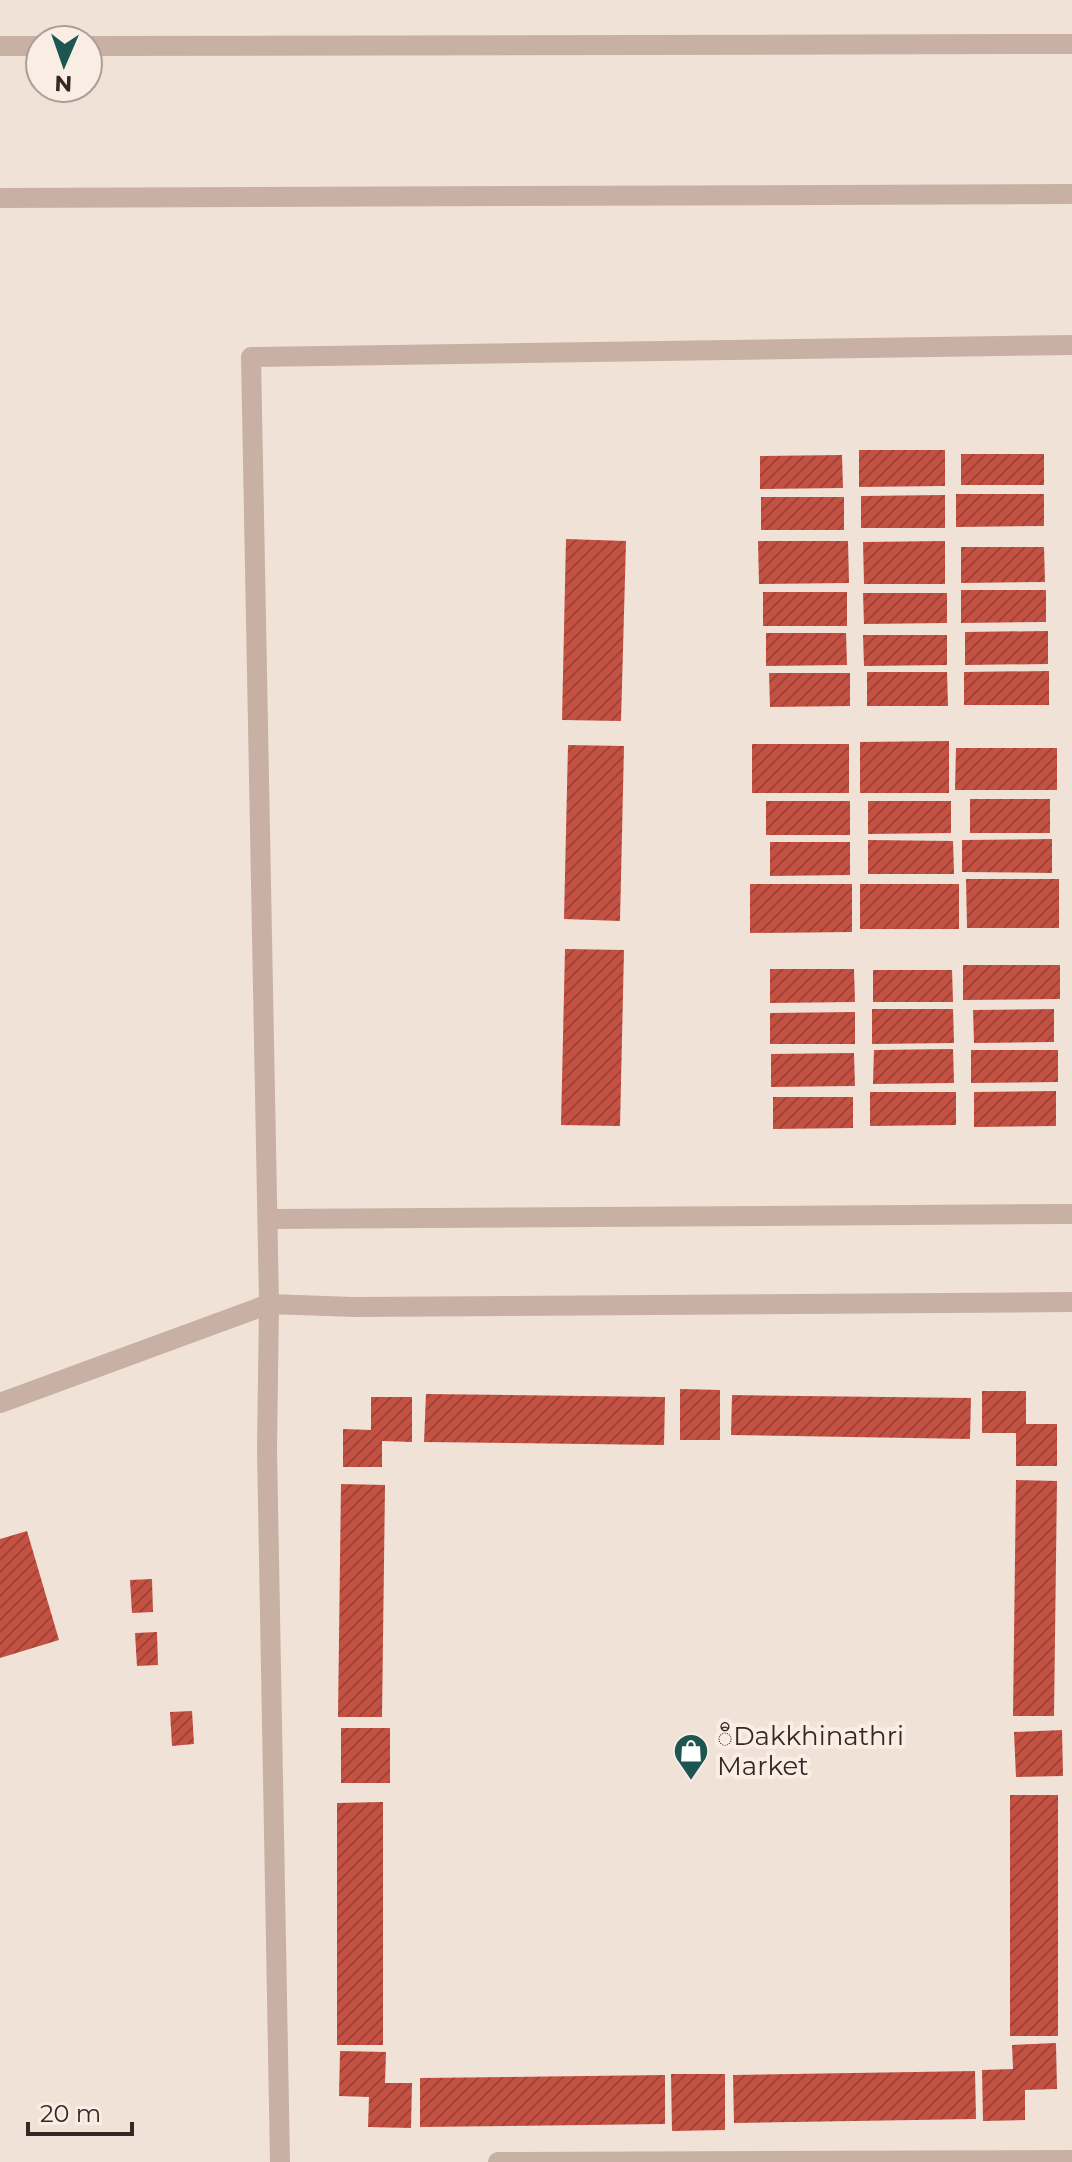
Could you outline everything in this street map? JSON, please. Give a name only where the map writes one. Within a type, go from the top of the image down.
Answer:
[{"type":"street","points":[[104,46],[1072,44]]},
{"type":"street","points":[[0,46],[24,46]]},
{"type":"street","points":[[0,198],[1072,194]]},
{"type":"street","points":[[280,2162],[267,1465],[268,1219],[251,357],[1072,345]]},
{"type":"street","points":[[268,1219],[1072,1214]]},
{"type":"street","points":[[0,1403],[269,1304],[354,1307],[1072,1302]]},
{"type":"street","points":[[498,2162],[1072,2160]]},
{"type":"building","points":[[859,450],[945,450],[945,486],[859,487]]},
{"type":"building","points":[[961,454],[1044,454],[1044,485],[961,485]]},
{"type":"building","points":[[842,455],[843,488],[760,489],[760,456]]},
{"type":"building","points":[[956,494],[1044,494],[1044,526],[956,527]]},
{"type":"building","points":[[945,495],[945,528],[861,528],[861,496]]},
{"type":"building","points":[[761,497],[844,497],[844,530],[761,530]]},
{"type":"building","points":[[566,539],[626,541],[621,721],[562,720]]},
{"type":"building","points":[[758,541],[848,541],[849,583],[759,584]]},
{"type":"building","points":[[945,541],[945,584],[864,584],[863,542]]},
{"type":"building","points":[[961,547],[1044,547],[1045,582],[961,583]]},
{"type":"building","points":[[961,590],[1046,590],[1046,622],[961,623]]},
{"type":"building","points":[[763,592],[847,592],[847,626],[763,626]]},
{"type":"building","points":[[863,593],[947,593],[947,623],[864,624]]},
{"type":"building","points":[[1048,631],[1048,664],[965,665],[965,632]]},
{"type":"building","points":[[766,633],[846,633],[847,665],[766,666]]},
{"type":"building","points":[[863,635],[947,635],[947,665],[864,666]]},
{"type":"building","points":[[1049,671],[1049,705],[964,705],[964,672]]},
{"type":"building","points":[[867,672],[947,672],[948,706],[867,706]]},
{"type":"building","points":[[769,673],[850,673],[850,706],[770,707]]},
{"type":"building","points":[[949,741],[949,793],[860,793],[860,742]]},
{"type":"building","points":[[752,744],[849,744],[849,793],[752,793]]},
{"type":"building","points":[[568,745],[624,746],[620,921],[564,919]]},
{"type":"building","points":[[956,748],[1057,748],[1057,790],[955,790]]},
{"type":"building","points":[[970,799],[1050,799],[1050,833],[970,833]]},
{"type":"building","points":[[766,801],[850,801],[850,835],[766,835]]},
{"type":"building","points":[[868,801],[951,801],[951,833],[868,834]]},
{"type":"building","points":[[1052,839],[1052,873],[962,872],[962,840]]},
{"type":"building","points":[[868,840],[953,841],[954,874],[868,874]]},
{"type":"building","points":[[770,842],[850,842],[850,875],[770,876]]},
{"type":"building","points":[[966,879],[1059,879],[1059,928],[967,928]]},
{"type":"building","points":[[750,884],[852,884],[852,932],[750,933]]},
{"type":"building","points":[[860,884],[959,884],[959,929],[860,929]]},
{"type":"building","points":[[565,949],[624,950],[620,1126],[561,1125]]},
{"type":"building","points":[[963,965],[1060,965],[1060,999],[963,1000]]},
{"type":"building","points":[[770,969],[854,969],[855,1002],[770,1003]]},
{"type":"building","points":[[873,970],[952,970],[953,1002],[873,1002]]},
{"type":"building","points":[[872,1009],[953,1009],[954,1043],[872,1044]]},
{"type":"building","points":[[1054,1009],[1054,1042],[974,1043],[973,1010]]},
{"type":"building","points":[[855,1012],[855,1044],[770,1044],[770,1013]]},
{"type":"building","points":[[953,1049],[954,1083],[873,1084],[874,1050]]},
{"type":"building","points":[[971,1050],[1058,1050],[1058,1082],[971,1083]]},
{"type":"building","points":[[854,1053],[855,1086],[771,1087],[771,1054]]},
{"type":"building","points":[[1056,1091],[1056,1126],[974,1127],[974,1092]]},
{"type":"building","points":[[870,1092],[956,1092],[956,1125],[870,1126]]},
{"type":"building","points":[[773,1097],[853,1097],[853,1128],[773,1129]]},
{"type":"building","points":[[680,1389],[720,1390],[720,1440],[680,1440]]},
{"type":"building","points":[[982,1391],[1026,1391],[1026,1424],[1057,1424],[1057,1466],[1016,1466],[1016,1433],[982,1433]]},
{"type":"building","points":[[426,1394],[665,1397],[664,1445],[424,1442]]},
{"type":"building","points":[[732,1395],[971,1398],[970,1439],[731,1435]]},
{"type":"building","points":[[371,1397],[412,1397],[412,1442],[382,1441],[382,1467],[343,1467],[343,1429],[371,1430]]},
{"type":"building","points":[[1016,1480],[1057,1481],[1054,1716],[1013,1716]]},
{"type":"building","points":[[341,1484],[385,1485],[382,1717],[338,1717]]},
{"type":"building","points":[[27,1531],[59,1640],[0,1658],[0,1539]]},
{"type":"building","points":[[152,1579],[153,1612],[132,1613],[130,1580]]},
{"type":"building","points":[[157,1632],[158,1665],[137,1666],[135,1633]]},
{"type":"building","points":[[192,1711],[194,1744],[172,1746],[170,1712]]},
{"type":"building","points":[[341,1728],[390,1728],[390,1783],[341,1783]]},
{"type":"building","points":[[1062,1730],[1063,1776],[1016,1777],[1014,1732]]},
{"type":"building","points":[[1010,1795],[1058,1795],[1058,2036],[1010,2036]]},
{"type":"building","points":[[383,1802],[383,2045],[337,2045],[337,1803]]},
{"type":"building","points":[[1056,2043],[1057,2089],[1025,2090],[1025,2120],[983,2121],[982,2070],[1013,2069],[1012,2045]]},
{"type":"building","points":[[340,2051],[386,2052],[385,2083],[412,2083],[411,2128],[368,2127],[369,2097],[339,2096]]},
{"type":"building","points":[[975,2071],[976,2119],[734,2123],[733,2075]]},
{"type":"building","points":[[671,2074],[725,2074],[725,2130],[672,2131]]},
{"type":"building","points":[[665,2075],[665,2124],[420,2127],[420,2078]]},
{"type":"place","name":"ီDakkhinathri Market","points":[[691,1782]]}]
